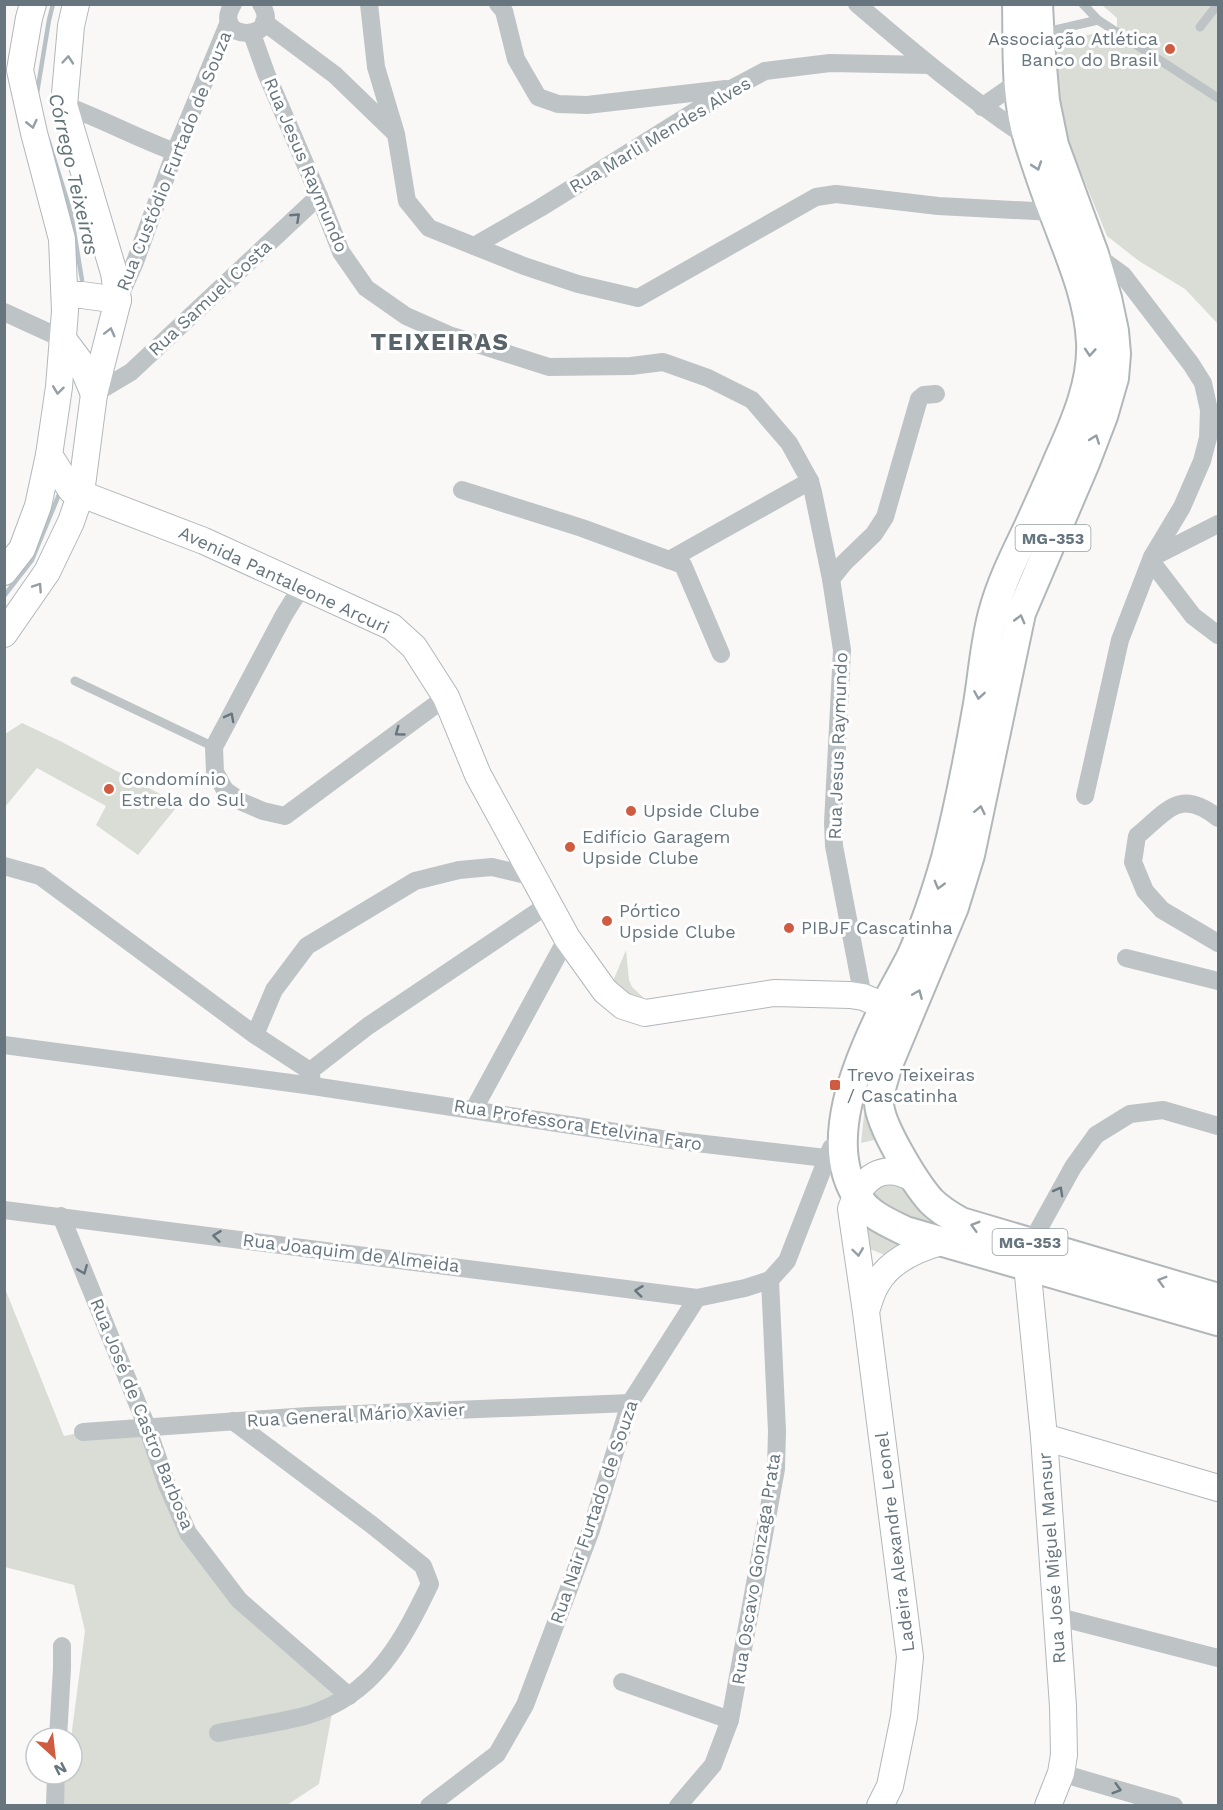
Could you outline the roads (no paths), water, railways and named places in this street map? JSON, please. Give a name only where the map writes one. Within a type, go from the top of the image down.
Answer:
[{"type":"main road","name":"MG-353","points":[[1017,4],[1018,81],[1028,138],[1079,280],[1088,313],[1091,344],[1089,372],[1081,405],[1071,432],[1006,575],[993,614],[970,754],[935,900],[909,960],[874,1001],[867,1047],[849,1094],[835,1159],[864,1206],[874,1215],[904,1231],[941,1242],[1029,1254],[1218,1298]]},
{"type":"main road","name":"MG-353","points":[[1038,4],[1045,101],[1054,145],[1094,254],[1107,298],[1114,331],[1116,354],[1114,378],[1086,463],[1021,614],[970,855],[954,908],[887,1067],[879,1103],[886,1125],[910,1171],[931,1201],[943,1211],[1029,1254],[1062,1275],[1218,1321]]},
{"type":"main road","points":[[874,1001],[892,1012],[893,1022],[875,1070],[873,1107],[888,1146],[896,1159],[910,1171]]},
{"type":"street","points":[[4,572],[22,549],[38,506],[49,455],[63,339],[65,295],[62,239],[20,70],[33,4]]},
{"type":"street","points":[[4,634],[48,573],[81,493],[94,394],[118,300],[114,273],[64,105],[71,26],[76,4]]},
{"type":"street","points":[[369,4],[376,67],[396,134],[407,201],[429,228],[524,266],[567,280],[638,298],[816,197],[836,194],[938,206],[1053,212]]},
{"type":"street","points":[[498,4],[504,11],[516,59],[538,97],[558,104],[587,105],[731,89]]},
{"type":"street","points":[[857,4],[982,107],[1028,138]]},
{"type":"street","points":[[231,13],[236,31],[241,34],[259,20],[335,75],[396,134]]},
{"type":"street","name":"Rua Custódio Furtado de Souza","points":[[118,300],[135,262],[175,152],[231,13]]},
{"type":"street","name":"Rua Jesus Raymundo","points":[[259,20],[266,73],[341,252],[366,288],[406,316],[449,335],[549,367],[631,366],[663,362],[708,378],[752,400],[789,443],[810,481],[831,579],[842,650],[833,823],[834,846],[874,1001]]},
{"type":"street","points":[[4,61],[26,94]]},
{"type":"street","name":"Rua Marli Mendes Alves","points":[[474,246],[540,208],[731,89],[765,71],[830,63],[929,65]]},
{"type":"street","points":[[982,107],[1018,81]]},
{"type":"street","points":[[64,105],[175,152]]},
{"type":"street","name":"Rua Samuel Costa","points":[[94,394],[131,372],[319,196]]},
{"type":"street","points":[[1085,796],[1120,640],[1151,559],[1182,507],[1202,461],[1208,438],[1209,410],[1203,383],[1191,364],[1123,274],[1094,254]]},
{"type":"street","points":[[65,295],[118,300]]},
{"type":"street","points":[[4,312],[63,339],[81,363],[94,394]]},
{"type":"street","points":[[831,579],[874,534],[885,517],[920,399],[924,395],[936,394]]},
{"type":"street","points":[[49,455],[71,490],[81,493]]},
{"type":"street","points":[[669,560],[810,481]]},
{"type":"street","points":[[462,490],[582,528],[683,565],[722,654]]},
{"type":"street","name":"Avenida Pantaleone Arcuri","points":[[81,493],[204,541],[392,627],[414,647],[446,697],[478,776],[567,938],[605,992],[623,1006],[645,1013],[774,993],[850,994],[874,1001]]},
{"type":"street","points":[[1151,559],[1218,524]]},
{"type":"street","points":[[1151,559],[1193,616],[1218,635]]},
{"type":"street","points":[[302,586],[284,615],[214,747],[215,772],[225,790],[242,802],[263,811],[285,816],[446,697]]},
{"type":"street","points":[[1218,818],[1205,807],[1191,802],[1174,805],[1137,836],[1133,862],[1144,891],[1162,910],[1218,943]]},
{"type":"street","name":"Rua Professora Etelvina Faro","points":[[4,866],[40,876],[312,1078]]},
{"type":"street","points":[[255,1035],[274,990],[307,946],[415,881],[459,870],[492,867],[534,877]]},
{"type":"street","points":[[312,1078],[368,1026],[549,904]]},
{"type":"street","points":[[474,1109],[567,938]]},
{"type":"street","points":[[1126,958],[1218,981]]},
{"type":"street","name":"Rua Professora Etelvina Faro","points":[[4,1045],[312,1078],[474,1109],[662,1139],[835,1159]]},
{"type":"street","points":[[1029,1254],[1073,1167],[1096,1135],[1130,1114],[1163,1110],[1218,1126]]},
{"type":"street","points":[[697,1298],[770,1280],[787,1262],[835,1159]]},
{"type":"street","points":[[856,1195],[871,1177],[881,1173],[904,1174],[910,1171]]},
{"type":"street","name":"Ladeira Alexandre Leonel","points":[[856,1195],[851,1209],[910,1657],[904,1717],[890,1786],[880,1806]]},
{"type":"street","name":"Rua Joaquim de Almeida","points":[[4,1210],[697,1298]]},
{"type":"street","name":"Rua José de Castro Barbosa","points":[[61,1216],[188,1533],[239,1600],[350,1696]]},
{"type":"street","name":"Ladeira Alexandre Leonel","points":[[866,1312],[874,1287],[882,1275],[910,1254],[941,1242]]},
{"type":"street","name":"Rua José Miguel Mansur","points":[[1029,1254],[1031,1309],[1044,1437],[1063,1706],[1064,1755],[1061,1773],[1048,1806]]},
{"type":"street","points":[[1031,1309],[1037,1293],[1044,1285],[1062,1275]]},
{"type":"street","name":"Rua Oscavo Gonzaga Prata","points":[[678,1806],[713,1765],[730,1720],[776,1469],[777,1431],[770,1280]]},
{"type":"street","name":"Rua Nair Furtado de Souza","points":[[429,1806],[497,1754],[525,1705],[591,1530],[630,1402],[697,1298]]},
{"type":"street","name":"Rua General Mário Xavier","points":[[83,1432],[308,1416],[630,1402]]},
{"type":"street","points":[[218,1733],[309,1714],[350,1696],[383,1667],[410,1627],[430,1584],[423,1566],[233,1421]]},
{"type":"street","points":[[1044,1437],[1218,1488]]},
{"type":"street","points":[[1056,1616],[1218,1658]]},
{"type":"street","points":[[59,1726],[62,1646]]},
{"type":"street","points":[[622,1682],[730,1720]]},
{"type":"street","points":[[1061,1773],[1174,1806]]},
{"type":"street","points":[[55,1806],[56,1786]]},
{"type":"lane","points":[[1083,4],[1098,20],[1216,93]]},
{"type":"lane","points":[[1200,27],[1218,4]]},
{"type":"lane","points":[[1039,34],[1098,20]]},
{"type":"lane","points":[[75,681],[214,747]]},
{"type":"waterway","name":"Córrego Teixeiras","points":[[37,93],[53,4]]},
{"type":"waterway","name":"Córrego Teixeiras","points":[[48,139],[71,213],[82,280]]},
{"type":"waterway","name":"Córrego Teixeiras","points":[[4,596],[32,560],[60,492]]},
{"type":"place","name":"Associação Atlética Banco do Brasil","points":[[1170,49]]},
{"type":"place","name":"Condomínio Estrela do Sul","points":[[109,789]]},
{"type":"place","name":"Upside Clube","points":[[631,811]]},
{"type":"place","name":"Edifício Garagem Upside Clube","points":[[570,847]]},
{"type":"place","name":"Pórtico Upside Clube","points":[[607,921]]},
{"type":"place","name":"PIBJF Cascatinha","points":[[789,928]]},
{"type":"place","name":"Trevo Teixeiras / Cascatinha","points":[[835,1085]]},
{"type":"district","name":"TEIXEIRAS","points":[[440,342]]}]
